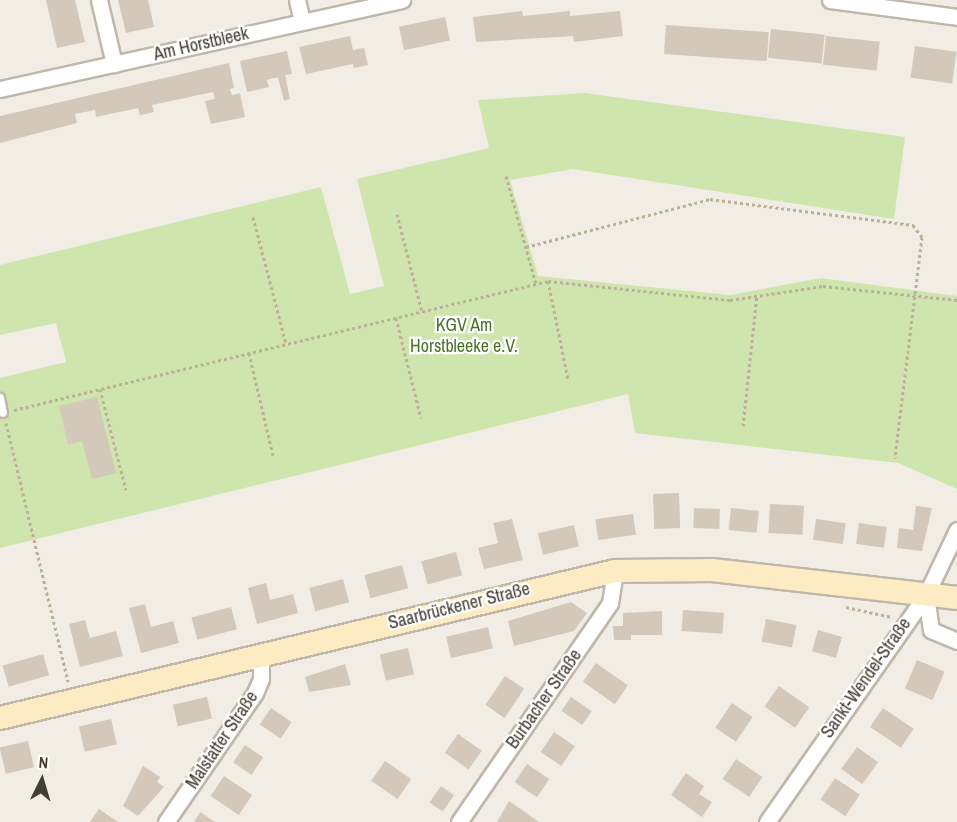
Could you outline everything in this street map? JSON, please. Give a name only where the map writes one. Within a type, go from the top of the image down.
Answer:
[{"type":"street","points":[[99,0],[114,64]]},
{"type":"street","points":[[297,0],[302,21]]},
{"type":"street","name":"Am Horstbleek","points":[[0,89],[402,0]]},
{"type":"street","points":[[830,0],[957,17]]},
{"type":"street","name":"Sankt-Wendel-Straße","points":[[766,822],[926,595],[957,530]]},
{"type":"street","name":"Saarbrückener Straße","points":[[0,718],[261,653],[615,571],[712,570],[957,598]]},
{"type":"street","name":"Burbacher Straße","points":[[459,822],[610,603],[615,571]]},
{"type":"street","points":[[926,595],[931,630],[957,641]]},
{"type":"street","name":"Malstatter Straße","points":[[166,822],[255,693],[261,679],[261,653]]},
{"type":"lane","points":[[0,398],[3,413]]},
{"type":"path","points":[[506,176],[536,284]]},
{"type":"path","points":[[526,247],[725,198],[913,225],[922,237],[895,458]]},
{"type":"path","points":[[397,214],[422,312]]},
{"type":"path","points":[[253,217],[286,344]]},
{"type":"path","points":[[548,281],[568,379]]},
{"type":"path","points":[[70,688],[3,413],[548,281],[730,300],[823,286],[957,300]]},
{"type":"path","points":[[743,426],[757,296]]},
{"type":"path","points":[[396,318],[421,418]]},
{"type":"path","points":[[249,353],[273,455]]},
{"type":"path","points":[[100,389],[126,490]]},
{"type":"path","points":[[837,604],[879,617],[909,617]]},
{"type":"green space","name":"KGV Am Horstbleeke e.V.","points":[[585,93],[905,137],[894,219],[573,169],[510,180],[538,276],[730,295],[821,278],[957,296],[957,489],[898,463],[635,433],[628,394],[0,548],[0,378],[66,362],[56,323],[0,335],[0,265],[321,187],[350,294],[384,286],[357,179],[489,148],[478,100]]},
{"type":"building","points":[[46,0],[75,0],[85,42],[57,48]]},
{"type":"building","points":[[118,0],[148,0],[154,27],[126,33]]},
{"type":"building","points":[[522,11],[523,16],[570,11],[570,16],[620,11],[623,36],[574,42],[573,36],[476,42],[473,17]]},
{"type":"building","points":[[445,17],[450,40],[404,50],[399,27]]},
{"type":"building","points":[[666,25],[769,32],[767,61],[664,54]]},
{"type":"building","points":[[771,29],[825,35],[822,63],[768,58]]},
{"type":"building","points":[[350,36],[353,50],[364,48],[368,65],[354,68],[353,64],[306,74],[299,47]]},
{"type":"building","points":[[826,36],[880,42],[877,70],[823,65]]},
{"type":"building","points":[[915,46],[957,52],[952,84],[911,78]]},
{"type":"building","points":[[287,51],[292,74],[285,75],[290,99],[284,101],[278,77],[267,80],[269,87],[247,92],[240,61]]},
{"type":"building","points":[[229,63],[234,88],[230,89],[232,95],[240,93],[245,117],[211,124],[205,101],[215,99],[213,92],[152,105],[154,112],[140,115],[138,108],[96,117],[95,110],[75,114],[77,123],[0,143],[0,116]]},
{"type":"building","points":[[97,397],[116,473],[92,479],[82,441],[68,445],[59,406]]},
{"type":"building","points":[[679,493],[680,528],[654,529],[653,494]]},
{"type":"building","points":[[770,504],[804,506],[802,535],[768,533]]},
{"type":"building","points":[[916,506],[932,508],[922,551],[897,548],[899,528],[913,530]]},
{"type":"building","points":[[694,508],[720,509],[719,529],[693,528]]},
{"type":"building","points":[[731,508],[759,511],[757,533],[729,530]]},
{"type":"building","points":[[633,514],[636,535],[598,540],[595,519]]},
{"type":"building","points":[[512,519],[523,560],[484,569],[478,548],[498,543],[493,523]]},
{"type":"building","points":[[816,519],[846,523],[843,544],[813,540]]},
{"type":"building","points":[[859,523],[887,527],[884,548],[856,544]]},
{"type":"building","points":[[574,525],[579,546],[543,555],[538,533]]},
{"type":"building","points":[[456,552],[462,575],[427,584],[421,561]]},
{"type":"building","points":[[402,565],[408,588],[371,598],[364,575]]},
{"type":"building","points":[[343,579],[349,602],[315,611],[309,588]]},
{"type":"building","points":[[266,583],[270,600],[293,594],[298,613],[257,624],[248,588]]},
{"type":"building","points":[[571,602],[587,613],[574,631],[514,646],[508,621]]},
{"type":"building","points":[[145,604],[151,627],[173,621],[179,643],[141,653],[129,608]]},
{"type":"building","points":[[231,607],[237,629],[197,640],[191,618]]},
{"type":"building","points":[[683,610],[724,613],[722,634],[682,631]]},
{"type":"building","points":[[662,611],[662,635],[631,635],[631,640],[614,640],[613,626],[623,626],[623,613]]},
{"type":"building","points":[[766,619],[796,625],[792,647],[762,642]]},
{"type":"building","points":[[85,620],[90,638],[116,631],[123,656],[80,667],[69,624]]},
{"type":"building","points":[[488,627],[493,648],[451,658],[446,637]]},
{"type":"building","points":[[818,630],[842,637],[836,658],[812,651]]},
{"type":"building","points":[[408,648],[414,674],[386,681],[380,655]]},
{"type":"building","points":[[43,654],[49,675],[9,687],[3,666]]},
{"type":"building","points":[[917,660],[945,672],[933,700],[905,689]]},
{"type":"building","points":[[596,663],[628,685],[615,704],[583,682]]},
{"type":"building","points":[[345,664],[351,685],[309,692],[305,677]]},
{"type":"building","points":[[505,676],[524,689],[504,718],[485,705]]},
{"type":"building","points":[[779,686],[809,707],[795,728],[765,706]]},
{"type":"building","points":[[207,697],[212,718],[178,726],[173,705]]},
{"type":"building","points":[[571,697],[592,711],[582,725],[561,711]]},
{"type":"building","points":[[732,703],[753,717],[736,742],[715,728]]},
{"type":"building","points":[[271,708],[292,722],[281,739],[260,725]]},
{"type":"building","points":[[883,708],[914,729],[901,748],[870,727]]},
{"type":"building","points":[[111,719],[117,744],[85,752],[79,726]]},
{"type":"building","points":[[554,732],[575,746],[561,766],[541,752]]},
{"type":"building","points":[[458,734],[482,751],[469,769],[445,753]]},
{"type":"building","points":[[28,741],[34,767],[6,774],[0,747]]},
{"type":"building","points":[[245,745],[263,757],[251,775],[233,762]]},
{"type":"building","points":[[857,747],[878,762],[862,784],[841,769]]},
{"type":"building","points":[[736,759],[763,777],[749,797],[723,779]]},
{"type":"building","points":[[385,761],[411,779],[397,799],[371,781]]},
{"type":"building","points":[[527,764],[549,779],[537,797],[515,782]]},
{"type":"building","points":[[143,766],[160,777],[157,782],[164,787],[138,816],[123,806]]},
{"type":"building","points":[[686,773],[704,786],[699,794],[712,802],[702,817],[671,795]]},
{"type":"building","points":[[224,776],[252,795],[239,815],[211,796]]},
{"type":"building","points":[[835,778],[860,795],[845,816],[820,800]]},
{"type":"building","points":[[441,786],[454,795],[443,812],[430,802]]},
{"type":"building","points":[[509,801],[539,822],[497,822]]},
{"type":"building","points":[[99,809],[118,822],[90,822]]},
{"type":"building","points":[[200,812],[215,822],[194,822]]}]
